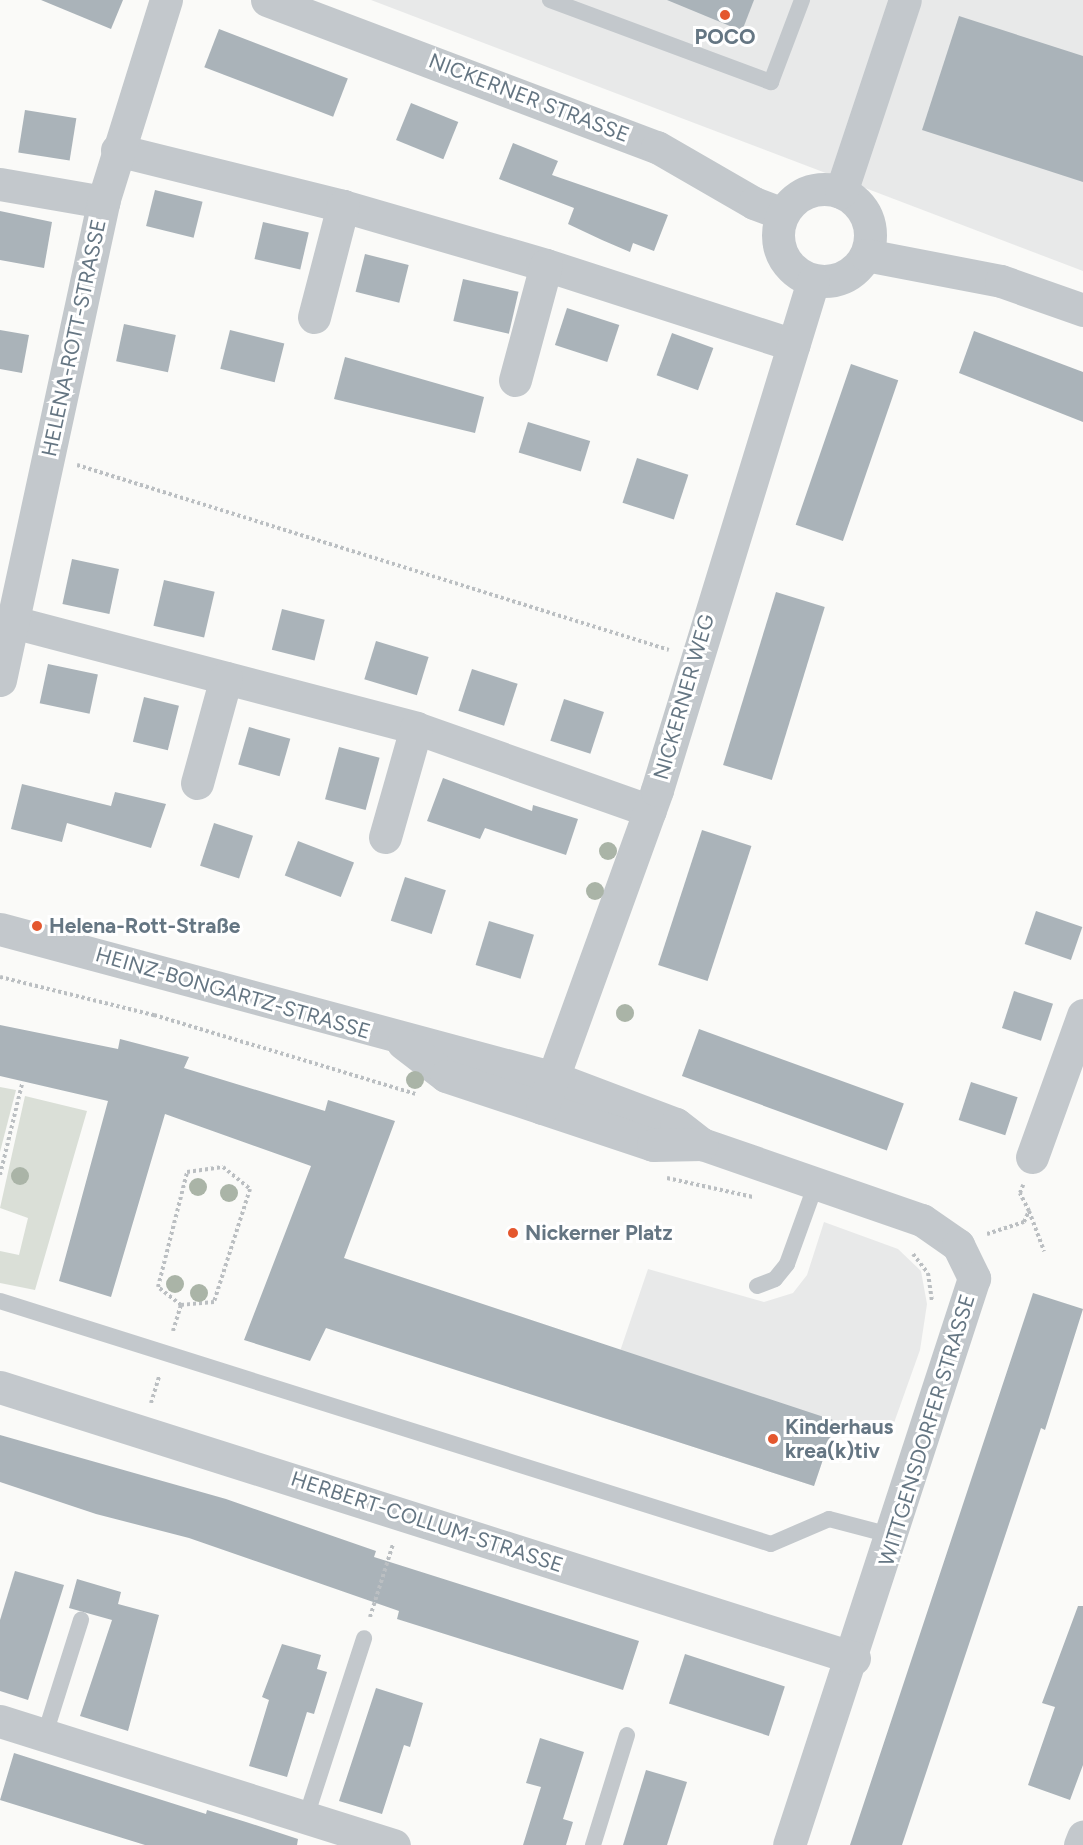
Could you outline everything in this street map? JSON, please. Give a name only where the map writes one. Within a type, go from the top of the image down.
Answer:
[{"type":"street","name":"HELENA-ROTT-STRASSE","points":[[0,680],[14,622],[10,575],[48,456],[103,202],[117,150],[166,0]]},
{"type":"street","name":"NICKERNER STRASSE","points":[[267,0],[657,147],[782,214]]},
{"type":"street","points":[[841,192],[905,0]]},
{"type":"street","points":[[117,150],[343,206],[546,265],[793,345]]},
{"type":"street","points":[[0,184],[103,202]]},
{"type":"street","points":[[821,189],[841,192],[859,205],[867,219],[866,255],[854,271],[835,280],[813,281],[786,262],[777,235],[782,214],[795,199],[821,189]]},
{"type":"street","points":[[314,317],[343,206]]},
{"type":"street","points":[[866,255],[1001,281],[1083,310]]},
{"type":"street","points":[[515,380],[546,265]]},
{"type":"street","name":"NICKERNER WEG","points":[[548,1093],[650,811],[695,658],[813,281]]},
{"type":"street","points":[[14,622],[416,728],[650,811]]},
{"type":"street","points":[[197,783],[226,678]]},
{"type":"street","points":[[385,837],[416,728]]},
{"type":"street","name":"HEINZ-BONGARTZ-STRASSE","points":[[0,929],[397,1039],[460,1050],[548,1093]]},
{"type":"street","points":[[1032,1157],[1083,1015]]},
{"type":"street","name":"WITTGENSDORFER STRASSE","points":[[548,1093],[653,1146],[702,1144],[812,1195],[922,1220],[958,1245],[974,1278],[894,1536],[789,1845]]},
{"type":"street","name":"HERBERT-COLLUM-STRASSE","points":[[0,1387],[854,1658]]},
{"type":"street","points":[[0,1721],[394,1845]]},
{"type":"street","points":[[1080,1845],[1083,1837]]},
{"type":"lane","points":[[550,0],[771,82],[802,0]]},
{"type":"lane","points":[[757,1286],[775,1279],[787,1264],[812,1195]]},
{"type":"lane","points":[[0,1301],[771,1544],[829,1519],[894,1536]]},
{"type":"lane","points":[[45,1734],[81,1620]]},
{"type":"lane","points":[[306,1816],[364,1638]]},
{"type":"lane","points":[[593,1845],[627,1735]]},
{"type":"path","points":[[48,456],[695,658]]},
{"type":"path","points":[[0,977],[154,1015],[426,1097]]},
{"type":"path","points":[[0,1175],[22,1084]]},
{"type":"path","points":[[223,1167],[250,1189],[214,1302],[181,1305],[158,1287],[187,1172],[223,1167]]},
{"type":"path","points":[[655,1174],[689,1185],[812,1195]]},
{"type":"path","points":[[1029,1211],[1044,1251]]},
{"type":"path","points":[[1000,1229],[1024,1222]]},
{"type":"path","points":[[910,1250],[928,1273],[933,1308]]},
{"type":"path","points":[[150,1408],[181,1305]]},
{"type":"path","points":[[364,1638],[387,1563]]},
{"type":"shaded area","points":[[371,0],[1083,0],[1083,271]]},
{"type":"shaded area","points":[[0,1087],[16,1090],[0,1152]]},
{"type":"shaded area","points":[[25,1096],[87,1111],[35,1290],[0,1283],[0,1251],[19,1255],[28,1218],[0,1208]]},
{"type":"shaded area","points":[[824,1222],[898,1249],[921,1271],[927,1304],[920,1350],[890,1434],[836,1421],[814,1486],[598,1416],[648,1269],[764,1302],[793,1293],[807,1275]]},
{"type":"building","points":[[41,0],[123,0],[111,29]]},
{"type":"building","name":"POCO","points":[[667,0],[754,0],[742,31]]},
{"type":"building","points":[[959,16],[1083,56],[1083,182],[922,130]]},
{"type":"building","points":[[219,29],[348,78],[333,117],[204,67]]},
{"type":"building","points":[[411,103],[458,122],[443,159],[396,140]]},
{"type":"building","points":[[25,110],[76,118],[70,161],[18,152]]},
{"type":"building","points":[[513,143],[558,161],[552,175],[668,215],[654,251],[633,243],[630,252],[602,240],[568,224],[574,208],[499,179]]},
{"type":"building","points":[[155,190],[203,202],[194,238],[146,226]]},
{"type":"building","points":[[0,211],[52,222],[44,268],[0,260]]},
{"type":"building","points":[[263,222],[309,233],[300,270],[254,259]]},
{"type":"building","points":[[365,254],[409,265],[399,303],[356,292]]},
{"type":"building","points":[[463,279],[519,292],[509,334],[453,321]]},
{"type":"building","points":[[567,308],[619,325],[607,362],[555,345]]},
{"type":"building","points":[[124,324],[176,335],[168,372],[116,361]]},
{"type":"building","points":[[0,330],[29,335],[22,373],[0,369]]},
{"type":"building","points":[[230,330],[284,344],[275,382],[220,369]]},
{"type":"building","points":[[974,331],[1083,372],[1083,422],[959,373]]},
{"type":"building","points":[[672,333],[713,348],[698,390],[657,375]]},
{"type":"building","points":[[345,357],[484,397],[475,433],[334,399]]},
{"type":"building","points":[[851,364],[898,380],[843,541],[796,525]]},
{"type":"building","points":[[528,422],[590,441],[581,472],[519,453]]},
{"type":"building","points":[[637,458],[688,475],[674,519],[622,503]]},
{"type":"building","points":[[72,559],[119,569],[109,614],[62,604]]},
{"type":"building","points":[[164,580],[215,592],[204,637],[153,626]]},
{"type":"building","points":[[776,592],[825,607],[772,780],[723,765]]},
{"type":"building","points":[[282,609],[325,620],[315,660],[272,650]]},
{"type":"building","points":[[376,641],[429,657],[417,695],[364,679]]},
{"type":"building","points":[[48,664],[98,675],[90,714],[40,703]]},
{"type":"building","points":[[472,669],[518,684],[504,726],[458,711]]},
{"type":"building","points":[[144,697],[179,706],[168,750],[133,742]]},
{"type":"building","points":[[564,699],[604,712],[590,754],[550,741]]},
{"type":"building","points":[[249,727],[290,739],[280,776],[238,764]]},
{"type":"building","points":[[339,747],[380,758],[366,810],[325,799]]},
{"type":"building","points":[[443,778],[532,811],[533,805],[578,819],[566,855],[485,828],[480,839],[427,821]]},
{"type":"building","points":[[22,784],[111,806],[115,792],[166,804],[151,848],[67,823],[62,842],[11,829]]},
{"type":"building","points":[[214,823],[253,836],[239,878],[200,866]]},
{"type":"building","points":[[702,830],[751,846],[708,981],[658,965]]},
{"type":"building","points":[[298,841],[354,863],[341,897],[285,876]]},
{"type":"building","points":[[405,877],[446,890],[432,934],[391,921]]},
{"type":"building","points":[[1036,911],[1082,927],[1071,960],[1025,944]]},
{"type":"building","points":[[489,921],[534,935],[520,979],[476,965]]},
{"type":"building","points":[[1014,991],[1053,1004],[1041,1041],[1002,1028]]},
{"type":"building","points":[[0,1025],[118,1049],[120,1039],[189,1057],[184,1068],[325,1111],[328,1100],[395,1121],[344,1258],[836,1421],[814,1486],[326,1328],[310,1361],[244,1340],[311,1166],[165,1114],[111,1297],[59,1281],[108,1101],[0,1076]]},
{"type":"building","points":[[699,1029],[904,1104],[887,1151],[682,1076]]},
{"type":"building","points":[[971,1082],[1018,1097],[1005,1135],[959,1120]]},
{"type":"building","points":[[1033,1293],[1083,1309],[1045,1430],[1041,1428],[902,1845],[850,1845]]},
{"type":"building","points":[[0,1435],[226,1499],[376,1551],[374,1557],[639,1641],[623,1690],[397,1619],[399,1611],[189,1538],[96,1514],[0,1482]]},
{"type":"building","points":[[15,1571],[64,1585],[28,1700],[0,1691],[0,1620]]},
{"type":"building","points":[[77,1579],[121,1592],[118,1604],[159,1615],[128,1731],[80,1716],[112,1620],[69,1608]]},
{"type":"building","points":[[1078,1606],[1083,1606],[1083,1765],[1070,1800],[1028,1785],[1055,1707],[1042,1703]]},
{"type":"building","points":[[282,1644],[321,1655],[317,1669],[327,1672],[314,1714],[307,1712],[287,1777],[249,1766],[269,1700],[262,1697]]},
{"type":"building","points":[[685,1654],[785,1686],[769,1736],[669,1703]]},
{"type":"building","points":[[376,1688],[423,1703],[410,1747],[404,1745],[382,1814],[339,1801]]},
{"type":"building","points":[[540,1738],[584,1752],[563,1819],[573,1822],[566,1845],[523,1845],[541,1787],[526,1783]]},
{"type":"building","points":[[14,1753],[206,1814],[207,1810],[246,1822],[298,1839],[297,1845],[145,1845],[0,1800]]},
{"type":"building","points":[[646,1770],[687,1782],[667,1845],[623,1845]]},
{"type":"place","name":"POCO","points":[[725,15]]},
{"type":"place","name":"Helena-Rott-Straße","points":[[37,926]]},
{"type":"place","name":"Nickerner Platz","points":[[513,1233]]},
{"type":"place","name":"Kinderhaus krea(k)tiv","points":[[773,1439]]}]
